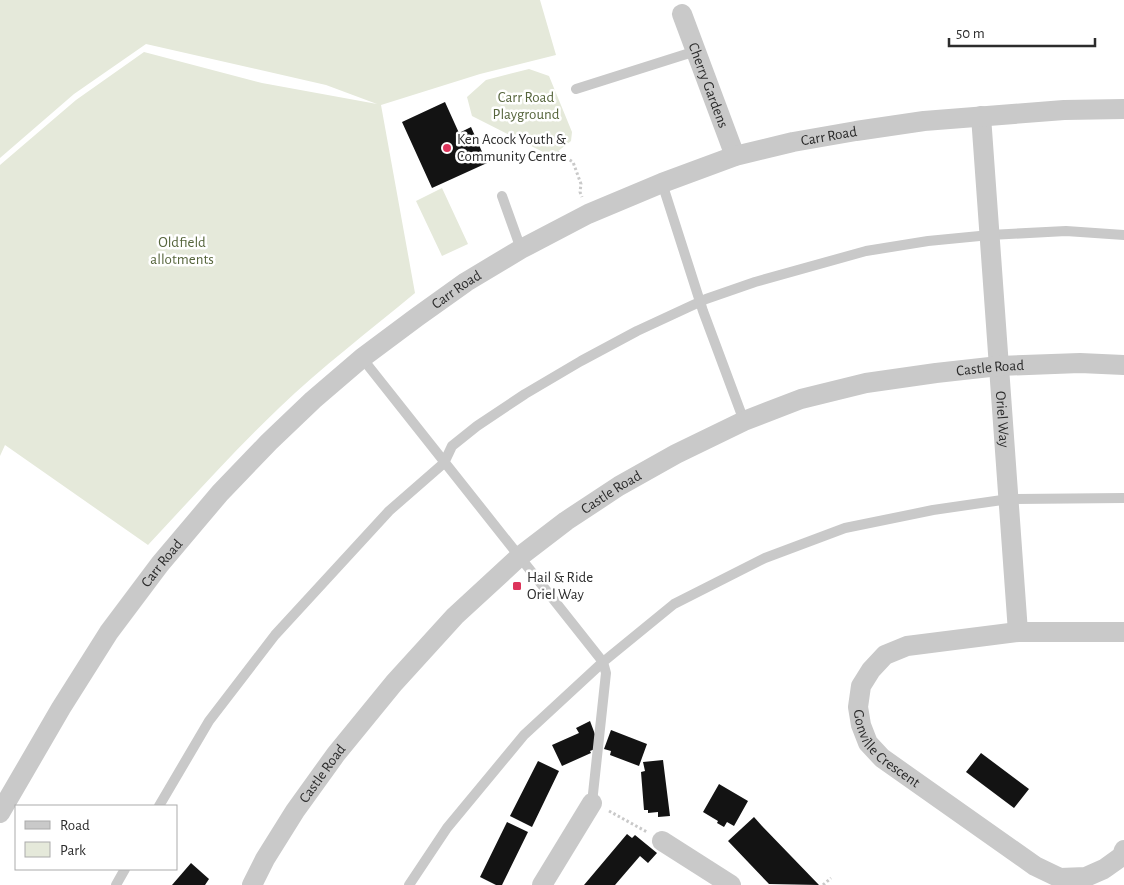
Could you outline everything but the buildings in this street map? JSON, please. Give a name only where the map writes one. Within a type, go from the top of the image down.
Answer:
[{"type":"street","name":"Cherry Gardens","points":[[682,14],[735,156]]},
{"type":"street","name":"Carr Road","points":[[0,814],[61,708],[109,632],[160,564],[220,493],[313,400],[362,358],[466,282],[521,249],[588,214],[662,183],[735,156],[793,142],[924,121],[1064,110],[1124,110]]},
{"type":"street","name":"Oriel Way","points":[[981,116],[1018,632]]},
{"type":"street","name":"Castle Road","points":[[252,885],[265,859],[295,811],[336,754],[394,682],[455,616],[519,558],[566,521],[619,486],[676,454],[744,421],[801,399],[866,383],[999,366],[1080,363],[1124,364]]},
{"type":"street","name":"Gonville Crescent","points":[[1124,632],[1018,632],[907,646],[885,656],[871,670],[861,686],[858,707],[861,725],[868,742],[882,758],[1035,866],[1060,878],[1086,877],[1104,869],[1122,856],[1124,850]]},
{"type":"street","points":[[542,885],[592,803]]},
{"type":"street","points":[[662,841],[731,885]]},
{"type":"lane","points":[[576,88],[696,51]]},
{"type":"lane","points":[[662,183],[700,302],[744,421]]},
{"type":"lane","points":[[502,196],[521,249]]},
{"type":"lane","points":[[160,805],[209,721],[276,635],[389,511],[444,463],[452,446],[477,426],[580,361],[706,299],[756,282],[866,250],[990,235],[1066,232],[1124,235]]},
{"type":"lane","points":[[362,358],[603,662],[606,674],[592,803]]},
{"type":"lane","points":[[409,885],[447,828],[524,735],[603,662],[674,604],[765,558],[845,528],[933,510],[1009,500],[1124,498]]},
{"type":"lane","points":[[116,885],[124,870]]},
{"type":"path","points":[[557,152],[573,162],[581,184],[580,192],[588,214]]},
{"type":"path","points":[[592,803],[662,841]]},
{"type":"path","points":[[824,885],[831,878]]},
{"type":"green space","name":"Oldfield allotments","points":[[0,0],[540,0],[556,55],[480,74],[381,105],[415,293],[279,408],[148,545],[5,445],[0,456],[0,165],[76,100],[144,52],[262,83],[377,104],[326,85],[146,44],[74,94],[0,158]]},
{"type":"green space","name":"Carr Road Playground","points":[[529,69],[549,76],[572,132],[571,141],[557,152],[547,154],[472,116],[467,97],[486,80]]},
{"type":"green space","points":[[442,188],[468,244],[442,256],[416,201]]},
{"type":"place","name":"Ken Acock Youth & Community Centre","points":[[447,148]]},
{"type":"place","name":"Hail & Ride Oriel Way","points":[[517,586]]}]
